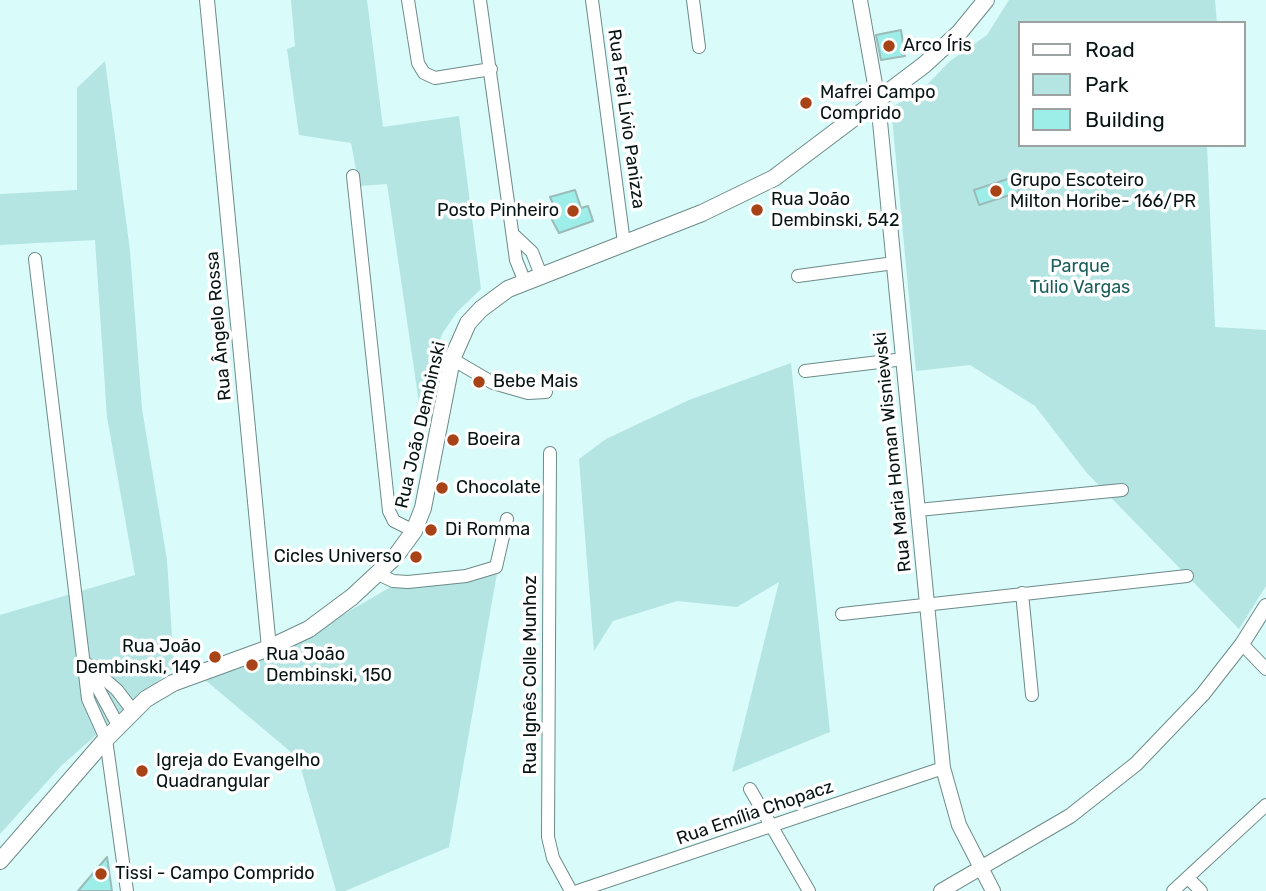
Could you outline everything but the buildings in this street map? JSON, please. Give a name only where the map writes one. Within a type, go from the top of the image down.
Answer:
[{"type":"main road","name":"Rua João Dembinski","points":[[0,861],[106,738],[133,711],[173,683],[269,648],[309,629],[330,615],[378,574],[414,531],[427,496],[452,359],[468,323],[481,309],[508,289],[702,213],[774,178],[944,48],[986,0]]},
{"type":"street","name":"Rua Ângelo Rossa","points":[[207,0],[269,648]]},
{"type":"street","points":[[408,0],[418,63],[424,73],[435,78],[491,69]]},
{"type":"street","points":[[480,0],[515,236],[516,260],[525,282]]},
{"type":"street","name":"Rua Frei Lívio Panizza","points":[[592,0],[624,243]]},
{"type":"street","points":[[693,0],[699,47]]},
{"type":"street","name":"Rua Maria Homan Wisniewski","points":[[860,0],[878,101],[943,768],[951,805],[993,891]]},
{"type":"street","points":[[353,176],[389,511],[394,521],[414,531]]},
{"type":"street","points":[[515,236],[532,252],[541,275]]},
{"type":"street","points":[[35,259],[88,699],[106,738],[127,891]]},
{"type":"street","points":[[798,276],[894,263]]},
{"type":"street","points":[[452,359],[493,383],[528,394],[545,392]]},
{"type":"street","points":[[805,371],[904,359]]},
{"type":"street","name":"Rua Ignês Colle Munhoz","points":[[550,453],[548,837],[553,858],[571,891]]},
{"type":"street","points":[[918,510],[1122,490]]},
{"type":"street","points":[[378,574],[393,581],[408,582],[457,577],[496,567],[508,519]]},
{"type":"street","points":[[842,614],[1187,576]]},
{"type":"street","points":[[1022,593],[1032,695]]},
{"type":"street","points":[[941,891],[1070,816],[1136,764],[1183,718],[1242,644],[1266,606]]},
{"type":"street","points":[[1242,644],[1266,669]]},
{"type":"street","points":[[84,661],[117,690],[133,711]]},
{"type":"street","points":[[84,661],[118,726]]},
{"type":"street","name":"Rua Emília Chopacz","points":[[578,891],[943,768]]},
{"type":"street","points":[[750,789],[809,891]]},
{"type":"street","points":[[1173,891],[1266,805]]},
{"type":"street","points":[[1188,877],[1201,891]]},
{"type":"green space","points":[[291,0],[367,0],[383,127],[459,116],[481,289],[457,312],[442,334],[420,410],[387,184],[359,186],[351,143],[299,135],[287,49],[295,46]]},
{"type":"green space","name":"Parque Túlio Vargas","points":[[1009,0],[1215,0],[1217,21],[1018,21],[1018,147],[1207,147],[1215,327],[1266,330],[1266,586],[1239,629],[1086,472],[1035,406],[970,365],[916,371],[891,107],[920,92],[950,61],[987,35]]},
{"type":"green space","points":[[105,61],[130,251],[142,409],[167,560],[174,667],[62,765],[0,834],[0,615],[135,575],[107,417],[95,240],[0,245],[0,194],[77,190],[77,88]]},
{"type":"green space","points":[[791,363],[830,732],[732,772],[779,582],[737,607],[677,601],[613,621],[594,651],[579,459],[606,439],[689,400]]},
{"type":"green space","points":[[497,573],[449,847],[345,891],[336,891],[298,758],[204,679],[307,636],[394,585]]},
{"type":"place","name":"Arco Íris","points":[[889,46]]},
{"type":"place","name":"Mafrei Campo Comprido","points":[[806,103]]},
{"type":"place","name":"Grupo Escoteiro Milton Horibe- 166/PR","points":[[996,191]]},
{"type":"place","name":"Rua João Dembinski, 542","points":[[757,210]]},
{"type":"place","name":"Posto Pinheiro","points":[[573,211]]},
{"type":"place","name":"Bebe Mais","points":[[479,382]]},
{"type":"place","name":"Boeira","points":[[453,440]]},
{"type":"place","name":"Chocolate","points":[[442,488]]},
{"type":"place","name":"Di Romma","points":[[431,530]]},
{"type":"place","name":"Cicles Universo","points":[[416,557]]},
{"type":"place","name":"Rua João Dembinski, 149","points":[[215,657]]},
{"type":"place","name":"Rua João Dembinski, 150","points":[[252,665]]},
{"type":"place","name":"Igreja do Evangelho Quadrangular","points":[[142,771]]},
{"type":"place","name":"Tissi - Campo Comprido","points":[[101,874]]}]
